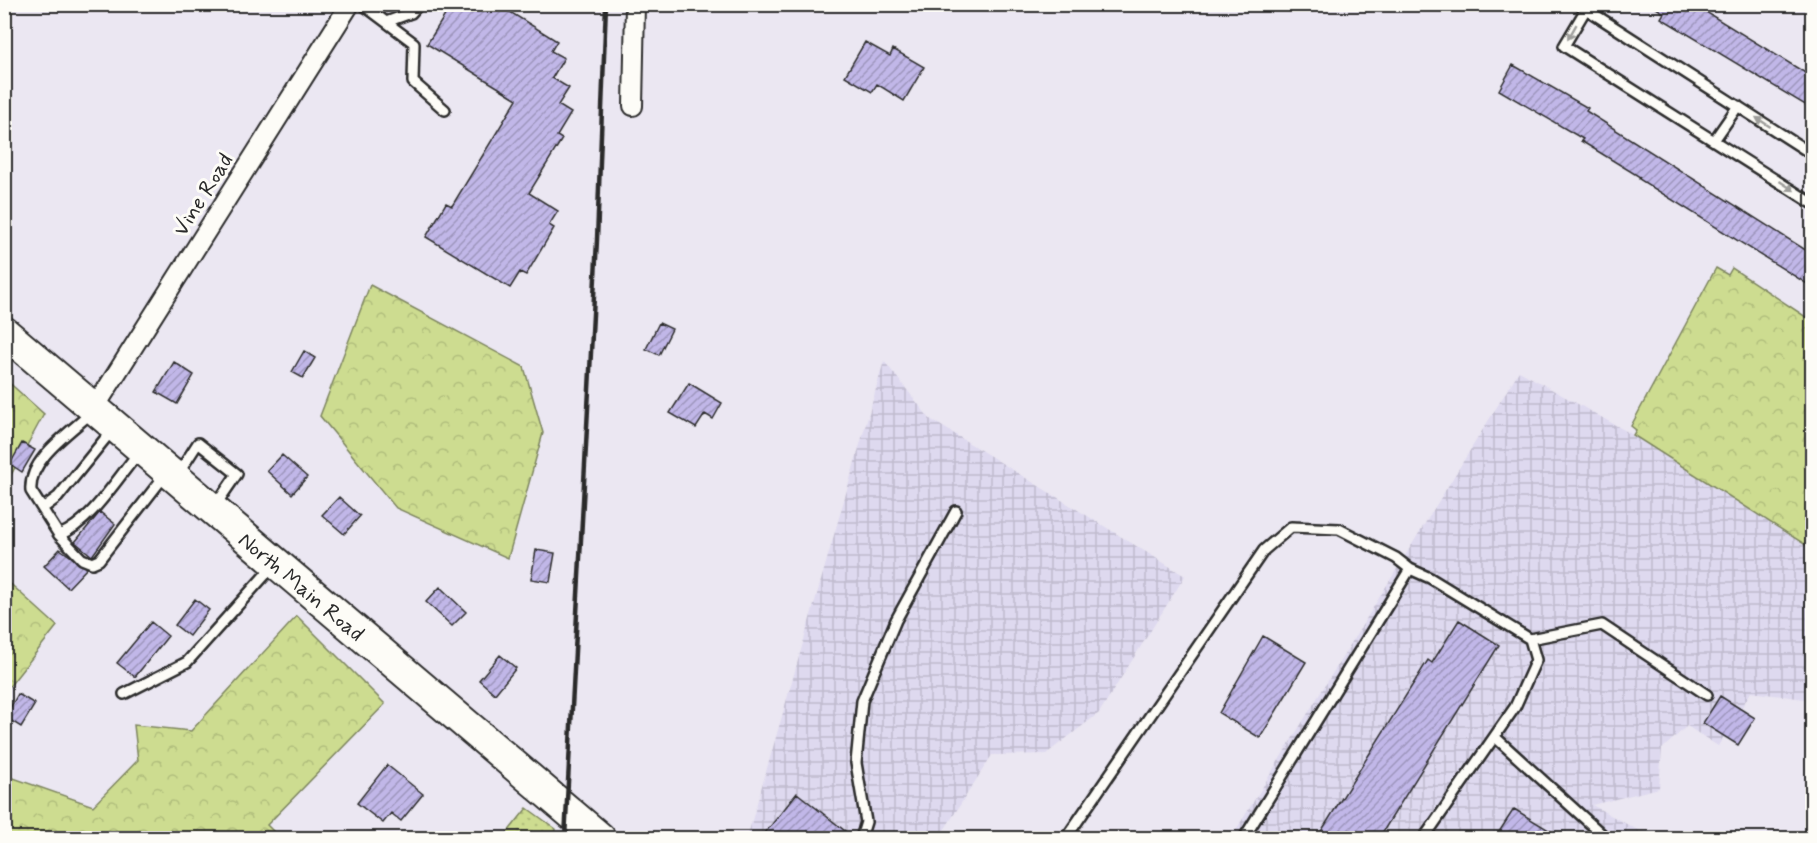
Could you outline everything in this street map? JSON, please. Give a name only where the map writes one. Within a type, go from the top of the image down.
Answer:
[{"type":"main road","name":"North Main Road","points":[[4,332],[600,838]]},
{"type":"street","name":"Vine Road","points":[[104,418],[350,4]]},
{"type":"street","points":[[633,106],[635,4]]},
{"type":"lane","points":[[362,4],[414,43],[413,82],[445,110]]},
{"type":"lane","points":[[386,22],[411,13],[419,4]]},
{"type":"lane","points":[[1812,154],[1586,9],[1564,46],[1715,139],[1812,203]]},
{"type":"lane","points":[[1715,139],[1738,106]]},
{"type":"lane","points":[[43,508],[58,497],[104,418]]},
{"type":"lane","points":[[104,418],[36,467],[30,482],[31,490],[59,535],[82,559],[92,563],[99,560],[198,443],[237,474],[213,510]]},
{"type":"lane","points":[[59,535],[73,530],[84,519],[141,449]]},
{"type":"lane","points":[[861,838],[866,822],[856,763],[862,701],[896,620],[957,511]]},
{"type":"lane","points":[[1066,838],[1264,550],[1291,527],[1339,529],[1438,582],[1530,639],[1602,626],[1707,695]]},
{"type":"lane","points":[[124,694],[187,662],[275,563]]},
{"type":"lane","points":[[1244,838],[1410,568]]},
{"type":"lane","points":[[1424,838],[1515,708],[1536,660],[1530,639]]},
{"type":"lane","points":[[1495,737],[1606,838]]},
{"type":"shaded area","points":[[884,361],[930,419],[1185,576],[1099,713],[1046,754],[992,755],[939,838],[747,838]]},
{"type":"shaded area","points":[[1519,371],[1633,435],[1812,549],[1812,700],[1751,692],[1718,746],[1687,726],[1662,749],[1659,788],[1592,805],[1652,838],[1231,838]]},
{"type":"green space","points":[[1716,268],[1728,275],[1732,268],[1812,321],[1812,549],[1633,435],[1636,430],[1631,426]]},
{"type":"green space","points":[[370,285],[524,367],[543,433],[508,558],[396,508],[320,416]]},
{"type":"green space","points":[[5,379],[44,414],[5,486]]},
{"type":"green space","points":[[4,578],[57,626],[5,692],[4,692]]},
{"type":"green space","points":[[297,616],[385,704],[267,825],[280,838],[5,838],[5,775],[93,806],[138,760],[134,725],[191,731]]},
{"type":"green space","points":[[527,808],[556,829],[555,838],[503,838]]},
{"type":"building","points":[[452,4],[497,4],[557,41],[551,51],[564,58],[552,78],[569,88],[558,105],[571,113],[557,136],[562,139],[529,193],[558,211],[549,225],[554,228],[526,275],[520,272],[510,288],[426,237],[446,203],[452,206],[517,99],[427,44]]},
{"type":"building","points":[[1650,4],[1693,4],[1812,77],[1812,109],[1661,18],[1664,13]]},
{"type":"building","points":[[865,42],[890,56],[893,49],[924,67],[904,101],[877,84],[872,92],[845,76]]},
{"type":"building","points":[[1513,65],[1588,108],[1586,111],[1812,254],[1812,287],[1639,179],[1640,177],[1581,141],[1583,139],[1499,90]]},
{"type":"building","points":[[659,323],[672,329],[659,355],[646,349]]},
{"type":"building","points":[[304,351],[315,358],[303,378],[292,372]]},
{"type":"building","points":[[174,362],[194,375],[177,404],[156,392]]},
{"type":"building","points":[[689,383],[722,403],[713,419],[705,414],[696,428],[670,413]]},
{"type":"building","points":[[22,443],[35,450],[22,472],[10,464]]},
{"type":"building","points":[[282,455],[307,477],[292,494],[267,471]]},
{"type":"building","points":[[339,497],[360,516],[344,534],[322,515]]},
{"type":"building","points":[[100,512],[115,524],[92,556],[75,542]]},
{"type":"building","points":[[60,549],[87,568],[68,588],[44,566]]},
{"type":"building","points":[[536,550],[555,553],[550,582],[531,579]]},
{"type":"building","points":[[440,587],[466,612],[452,626],[426,602]]},
{"type":"building","points":[[195,599],[209,610],[189,636],[175,625]]},
{"type":"building","points":[[1459,620],[1499,645],[1379,838],[1317,838],[1428,660],[1432,663]]},
{"type":"building","points":[[151,622],[168,636],[135,677],[117,663]]},
{"type":"building","points":[[1263,636],[1306,662],[1260,738],[1219,713]]},
{"type":"building","points":[[500,655],[516,668],[495,694],[479,680]]},
{"type":"building","points":[[18,694],[35,704],[21,727],[5,717]]},
{"type":"building","points":[[1720,696],[1755,718],[1738,745],[1703,723]]},
{"type":"building","points":[[387,765],[423,794],[401,821],[391,813],[383,823],[357,803]]},
{"type":"building","points":[[797,793],[845,831],[840,838],[761,838]]},
{"type":"building","points":[[1514,809],[1562,838],[1495,838]]},
{"type":"railway","points":[[565,838],[597,240],[606,4]]}]
